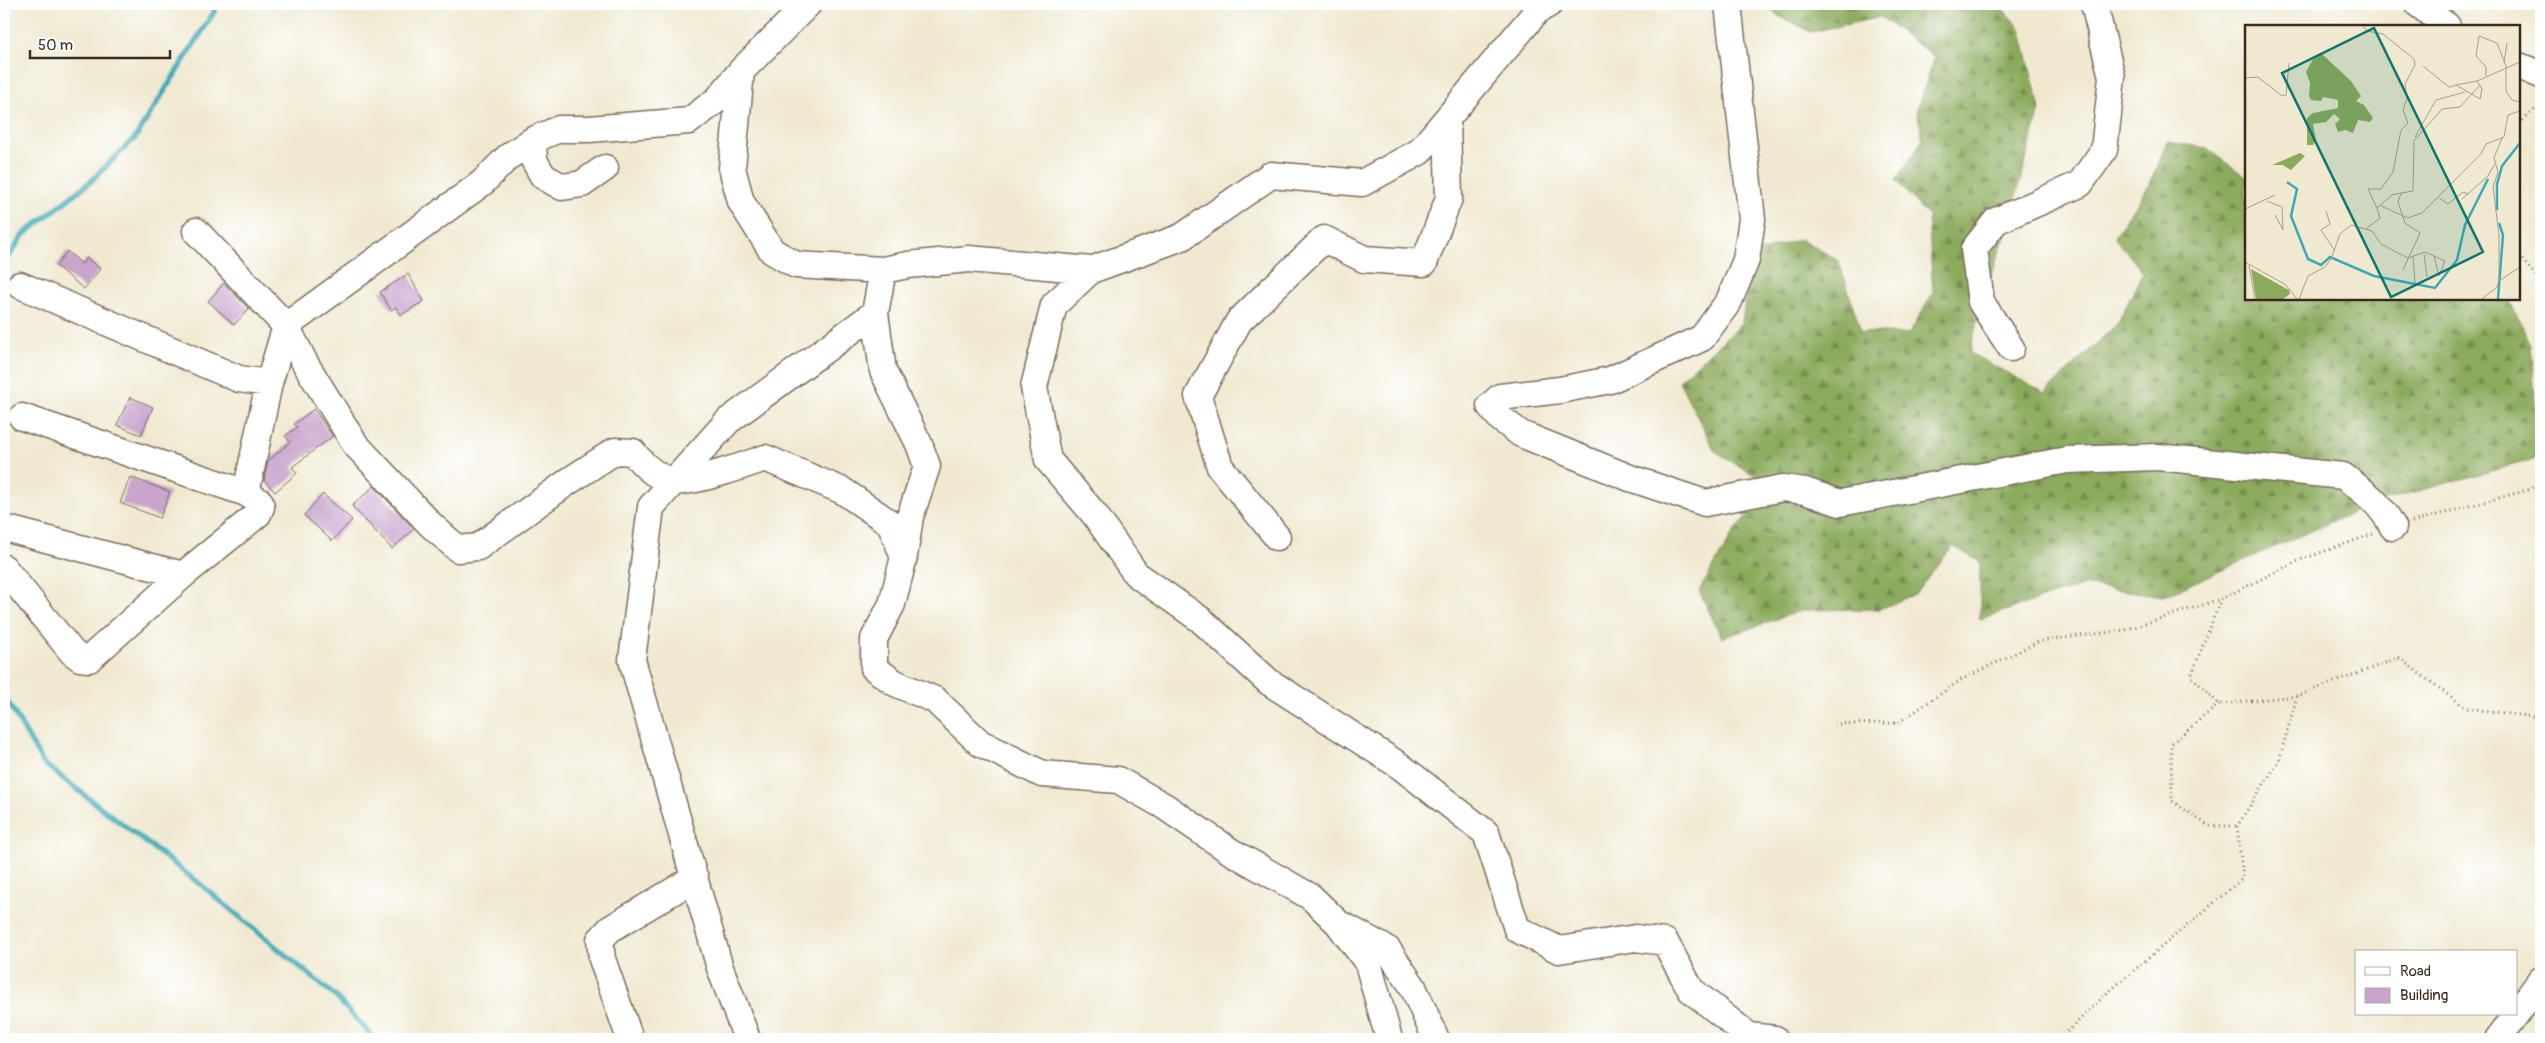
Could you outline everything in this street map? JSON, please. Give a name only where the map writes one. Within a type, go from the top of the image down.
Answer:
[{"type":"street","points":[[246,493],[269,383],[286,326],[482,183],[508,157],[533,140],[559,129],[589,129],[689,121],[718,99],[741,72],[808,4]]},
{"type":"street","points":[[1549,4],[1537,11],[1419,152],[1362,183],[1271,175],[1182,237],[1091,270],[1054,305],[1034,387],[1048,460],[1095,515],[1136,574],[1201,620],[1269,682],[1400,766],[1486,833],[1517,929],[1559,950],[1635,938],[1665,942],[1691,990],[1749,1036],[1775,1039]]},
{"type":"street","points":[[1728,4],[1752,219],[1746,260],[1729,301],[1702,338],[1610,380],[1560,390],[1500,396],[1490,406],[1501,420],[1521,434],[1571,455],[1630,478],[1705,503],[1783,488],[1805,491],[1840,503],[1868,500],[2068,460],[2158,457],[2342,476],[2365,492],[2384,509],[2393,527]]},
{"type":"street","points":[[2011,348],[1981,302],[1974,249],[1996,221],[2080,184],[2104,150],[2112,76],[2094,4]]},
{"type":"street","points":[[2418,4],[2446,25]]},
{"type":"street","points":[[2520,66],[2541,75]]},
{"type":"street","points":[[741,72],[732,168],[741,202],[772,251],[796,265],[884,270],[908,265],[969,259],[1091,270]]},
{"type":"street","points":[[1277,537],[1220,467],[1198,396],[1239,321],[1324,239],[1364,258],[1424,263],[1449,198],[1447,119]]},
{"type":"street","points":[[533,140],[534,160],[542,176],[562,187],[582,184],[605,168]]},
{"type":"street","points":[[196,231],[286,326],[305,363],[355,444],[431,525],[458,549],[478,547],[569,481],[615,451],[633,452],[646,469],[674,482],[717,474],[765,458],[843,491],[890,523],[904,557]]},
{"type":"street","points":[[884,270],[875,313],[884,371],[919,444],[927,466],[910,518],[904,557],[892,604],[874,640],[874,668],[895,683],[934,700],[980,743],[1042,774],[1118,780],[1164,806],[1230,851],[1311,898],[1338,923],[1368,963],[1389,1039]]},
{"type":"street","points":[[20,285],[239,379],[269,383]]},
{"type":"street","points":[[747,1039],[720,968],[632,660],[651,507],[728,421],[875,313]]},
{"type":"street","points":[[4,568],[72,652],[80,658],[89,659],[183,575],[258,514],[262,507],[260,502],[246,493],[22,417]]},
{"type":"street","points":[[4,528],[183,575]]},
{"type":"street","points":[[630,1039],[602,959],[600,940],[610,929],[695,878]]},
{"type":"street","points":[[1338,923],[1388,950],[1413,986],[1436,1039]]},
{"type":"street","points":[[2518,1011],[2541,980]]},
{"type":"street","points":[[2498,1039],[2515,1016]]},
{"type":"path","points":[[2520,123],[2541,104]]},
{"type":"path","points":[[2520,257],[2541,282]]},
{"type":"path","points":[[1834,724],[1898,724],[1961,680],[2040,641],[2126,630],[2221,599],[2300,560],[2393,527],[2531,489],[2541,480]]},
{"type":"path","points":[[2219,704],[2191,676],[2221,599]]},
{"type":"path","points":[[2237,826],[2209,826],[2172,801],[2171,744],[2219,704],[2297,696],[2400,658],[2466,708],[2541,718]]},
{"type":"path","points":[[2060,1039],[2106,994],[2243,878],[2237,826],[2279,761],[2297,696]]},
{"type":"green space","points":[[1769,4],[1998,4],[2020,28],[2040,109],[2005,236],[1981,302],[1970,353],[2045,393],[2118,323],[2143,272],[2114,237],[2150,184],[2167,142],[2207,148],[2245,176],[2245,300],[2509,300],[2531,345],[2539,458],[2377,502],[2163,596],[2084,585],[1980,619],[1980,562],[1953,546],[1915,594],[1880,609],[1802,610],[1722,638],[1699,591],[1735,531],[1772,486],[1715,451],[1679,381],[1742,323],[1752,254],[1801,239],[1839,261],[1861,332],[1909,334],[1933,293],[1928,216],[1896,180],[1923,140],[1917,109],[1935,57],[1881,17],[1811,32],[1777,15]]},
{"type":"building","points":[[67,251],[82,264],[87,258],[100,269],[84,289],[56,266]]},
{"type":"building","points":[[408,274],[424,301],[401,315],[396,307],[391,310],[380,292]]},
{"type":"building","points":[[224,283],[249,309],[234,325],[208,301]]},
{"type":"building","points":[[130,397],[153,407],[141,435],[117,425]]},
{"type":"building","points":[[314,409],[333,436],[292,467],[297,473],[275,492],[264,480],[268,461],[290,442],[285,436],[297,427],[294,424]]},
{"type":"building","points":[[130,477],[170,492],[160,518],[120,503]]},
{"type":"building","points":[[374,486],[414,529],[392,549],[352,506]]},
{"type":"building","points":[[323,494],[352,520],[332,541],[304,515]]},
{"type":"waterway","points":[[4,265],[23,235],[91,181],[135,138],[219,4]]},
{"type":"waterway","points":[[4,695],[43,763],[200,884],[334,995],[375,1039]]}]
